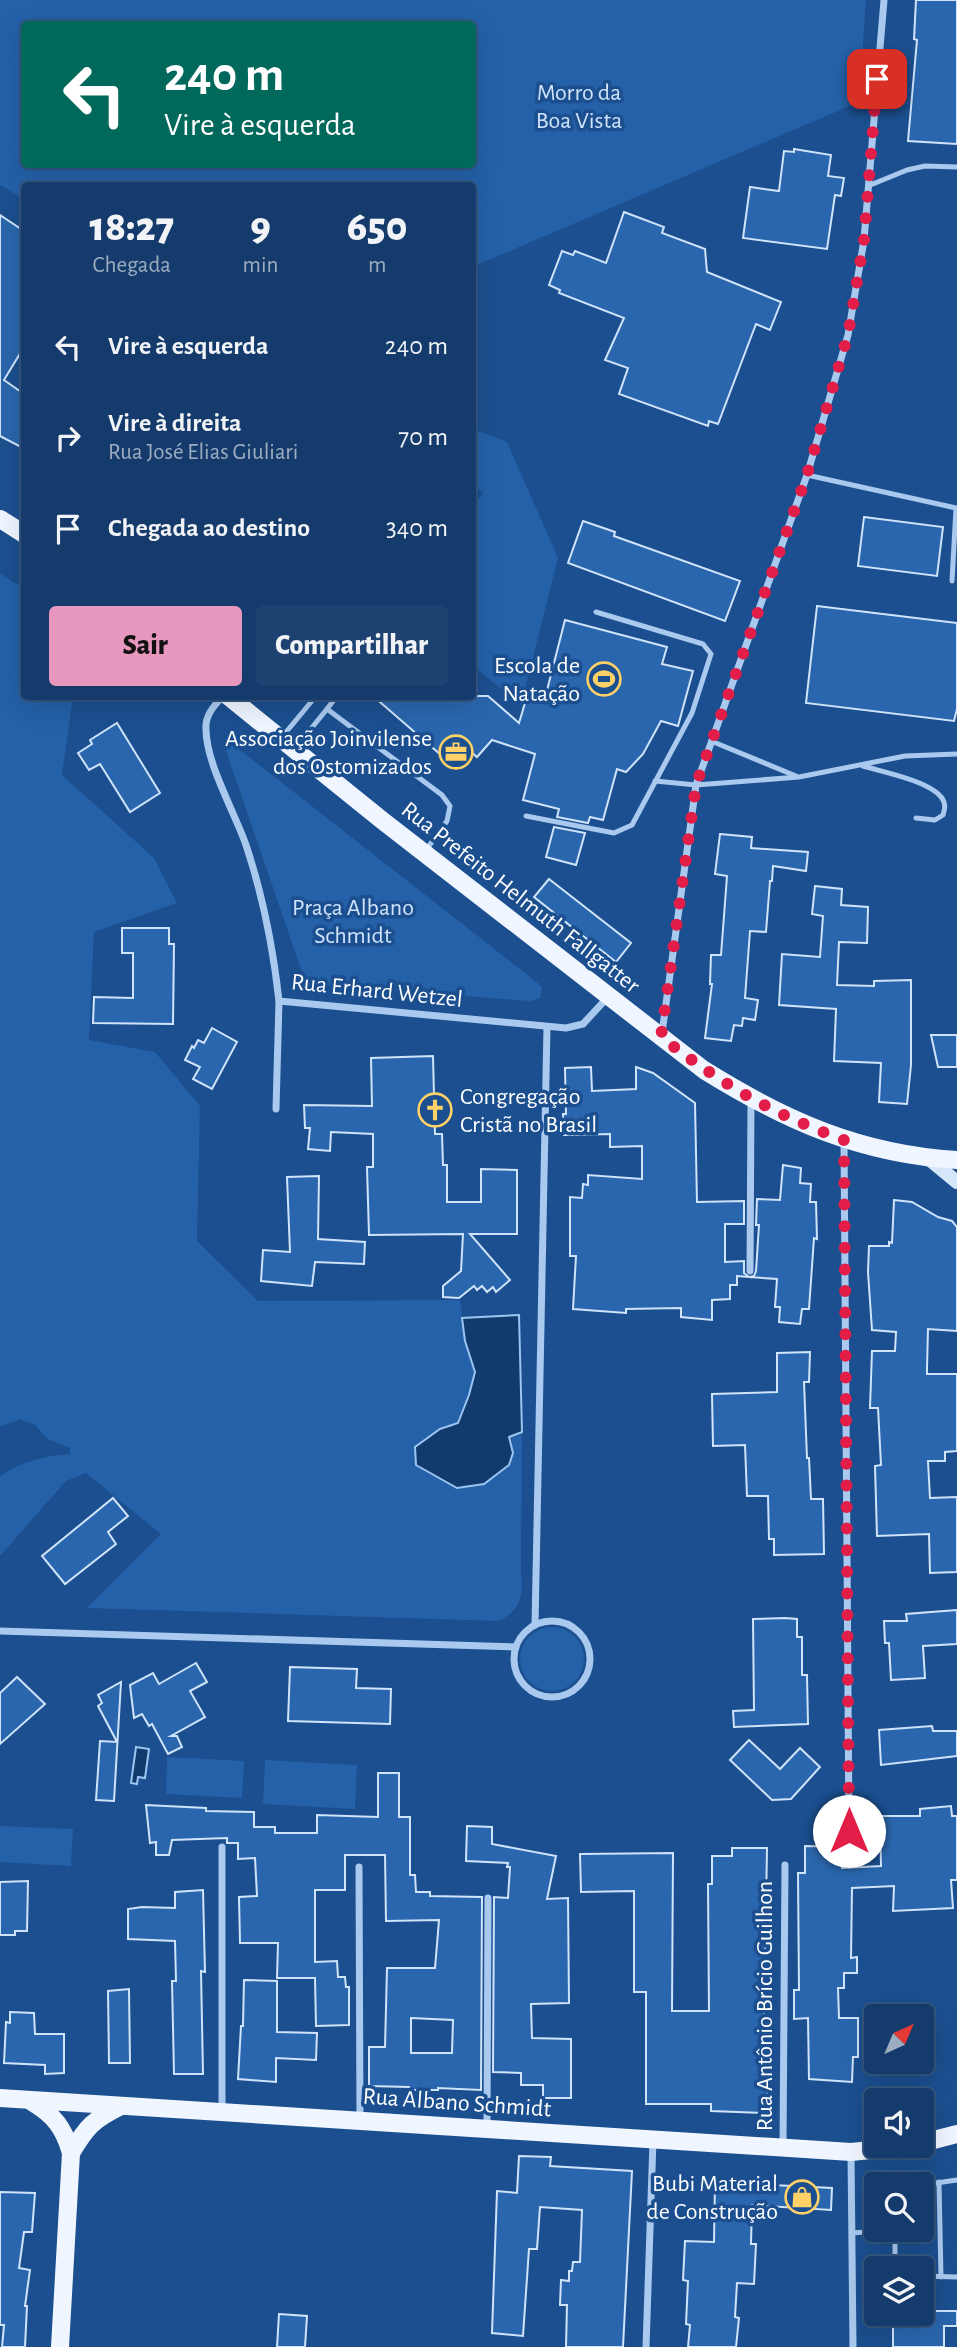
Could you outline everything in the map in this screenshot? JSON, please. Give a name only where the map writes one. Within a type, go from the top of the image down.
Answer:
[{"type":"main road","points":[[0,519],[21,532]]},
{"type":"main road","name":"Rua Prefeito Helmuth Fallgatter","points":[[230,700],[661,1037],[704,1070],[751,1100],[796,1122],[844,1140],[928,1158],[957,1160]]},
{"type":"main road","name":"Rua Albano Schmidt","points":[[0,2098],[782,2148],[864,2151]]},
{"type":"main road","points":[[29,2100],[51,2114],[65,2132],[71,2154],[60,2347]]},
{"type":"main road","points":[[71,2154],[82,2134],[95,2119],[121,2106]]},
{"type":"main road","points":[[934,2140],[957,2134]]},
{"type":"street","points":[[661,1037],[696,785],[807,475],[850,324],[864,240],[884,0]]},
{"type":"street","name":"Rua Erhard Wetzel","points":[[221,700],[211,710],[205,724],[206,738],[260,889],[272,940],[279,1001],[566,1028],[583,1024],[609,996]]},
{"type":"street","points":[[276,1109],[279,1001]]},
{"type":"street","points":[[535,1625],[547,1027]]},
{"type":"street","points":[[750,1271],[751,1100]]},
{"type":"street","points":[[844,1140],[849,1831]]},
{"type":"street","points":[[928,1158],[957,1182]]},
{"type":"street","points":[[547,1621],[561,1622],[573,1627],[589,1647],[591,1660],[588,1673],[581,1684],[571,1692],[546,1696],[534,1692],[524,1684],[517,1672],[514,1660],[516,1647],[527,1630],[535,1625],[547,1621]]},
{"type":"street","points":[[0,1631],[516,1647]]},
{"type":"street","points":[[222,1847],[222,2112]]},
{"type":"street","name":"Rua Antônio Brício Guilhon","points":[[782,2148],[785,1865]]},
{"type":"street","points":[[359,1867],[360,2121]]},
{"type":"street","points":[[486,2129],[488,1898]]},
{"type":"street","points":[[646,2347],[653,2139]]},
{"type":"street","points":[[850,2152],[853,2347]]},
{"type":"lane","points":[[868,186],[907,170],[925,166],[957,167]]},
{"type":"lane","points":[[807,475],[956,508],[952,581]]},
{"type":"lane","points":[[526,816],[614,832],[632,825],[692,713],[711,654],[702,644],[596,612]]},
{"type":"lane","points":[[287,745],[314,700]]},
{"type":"lane","points":[[287,745],[334,700]]},
{"type":"lane","points":[[327,709],[442,795],[450,806],[447,821],[424,852]]},
{"type":"lane","points":[[710,740],[799,777]]},
{"type":"lane","points":[[655,781],[696,785],[799,777],[905,756],[957,754]]},
{"type":"lane","points":[[860,765],[911,780],[941,796],[945,805],[943,815],[935,820],[916,818]]},
{"type":"lane","points":[[934,2183],[957,2180]]},
{"type":"lane","points":[[939,2182],[942,2277]]},
{"type":"lane","points":[[852,2233],[864,2232]]},
{"type":"lane","points":[[934,2277],[957,2277]]},
{"type":"green space","name":"Morro da Boa Vista","points":[[0,0],[866,0],[859,102],[476,267],[476,182],[21,182],[21,197],[0,185]]},
{"type":"green space","points":[[476,430],[507,442],[558,558],[521,705],[476,668],[476,502],[483,493],[476,487]]},
{"type":"green space","points":[[0,573],[21,587],[21,700],[73,700],[62,775],[154,858],[177,903],[94,932],[89,1040],[155,1052],[200,1106],[197,1241],[258,1301],[460,1300],[465,1341],[475,1372],[458,1423],[440,1429],[513,1453],[509,1437],[522,1432],[520,1600],[513,1611],[499,1621],[87,1608],[161,1534],[86,1473],[66,1481],[0,1556],[0,1476],[34,1460],[70,1454],[70,1448],[48,1439],[35,1425],[20,1419],[0,1427]]},
{"type":"green space","name":"Praça Albano Schmidt","points":[[229,745],[235,746],[539,984],[542,988],[540,998],[531,1001],[323,985],[309,981],[301,969],[226,751]]},
{"type":"green space","points":[[552,1627],[564,1629],[575,1636],[582,1647],[582,1671],[575,1682],[564,1689],[552,1691],[540,1689],[529,1682],[522,1671],[520,1659],[522,1647],[529,1636],[540,1629]]},
{"type":"green space","points":[[167,1757],[244,1761],[242,1798],[166,1794]]},
{"type":"green space","points":[[265,1760],[357,1765],[355,1809],[263,1804]]},
{"type":"green space","points":[[0,1826],[73,1829],[71,1866],[0,1862]]},
{"type":"shaded area","points":[[519,1315],[522,1432],[509,1437],[513,1453],[509,1465],[484,1484],[457,1488],[416,1465],[415,1447],[440,1429],[458,1423],[469,1395],[475,1372],[465,1341],[462,1318]]},
{"type":"shaded area","points":[[136,1747],[149,1749],[145,1778],[138,1777],[137,1784],[131,1783]]},
{"type":"building","points":[[916,0],[957,0],[957,144],[908,141],[917,40],[914,39]]},
{"type":"building","points":[[794,149],[831,155],[828,176],[844,178],[841,196],[835,195],[827,249],[743,238],[750,187],[779,191],[784,151],[794,152]]},
{"type":"building","points":[[624,212],[664,227],[662,233],[705,249],[707,272],[781,302],[770,330],[756,324],[718,424],[709,421],[708,426],[619,394],[628,368],[605,360],[624,318],[559,293],[560,290],[549,285],[562,251],[573,255],[575,251],[606,263]]},
{"type":"building","points":[[0,215],[21,229],[21,352],[4,380],[21,392],[21,442],[19,446],[0,436]]},
{"type":"building","points":[[864,517],[943,527],[937,576],[858,566]]},
{"type":"building","points":[[583,521],[615,532],[614,536],[740,581],[725,621],[568,563]]},
{"type":"building","points":[[817,606],[957,623],[957,709],[954,721],[806,703]]},
{"type":"building","points":[[565,620],[667,647],[662,664],[693,671],[678,726],[661,721],[643,754],[626,772],[617,769],[603,820],[590,817],[588,823],[557,817],[559,809],[523,800],[535,754],[492,740],[477,757],[466,748],[456,760],[445,750],[441,755],[378,700],[476,700],[476,696],[488,696],[519,723],[528,693],[545,698]]},
{"type":"building","points":[[117,723],[160,793],[130,812],[100,764],[89,770],[78,753],[92,744],[90,740]]},
{"type":"building","points":[[554,827],[585,833],[576,865],[546,857]]},
{"type":"building","points":[[720,834],[752,837],[751,848],[808,852],[806,871],[773,866],[766,932],[750,931],[745,998],[758,1000],[755,1020],[743,1018],[742,1026],[734,1025],[731,1041],[705,1038],[712,984],[711,955],[721,955],[727,876],[715,874]]},
{"type":"building","points":[[549,879],[631,943],[616,962],[534,897]]},
{"type":"building","points":[[815,886],[842,889],[841,905],[868,907],[867,943],[839,942],[837,985],[874,986],[874,981],[911,980],[911,1065],[907,1104],[879,1102],[881,1063],[834,1061],[836,1009],[779,1005],[782,954],[820,957],[823,916],[812,914]]},
{"type":"building","points":[[122,928],[169,928],[169,944],[174,944],[173,1024],[93,1023],[94,997],[133,998],[133,953],[122,953]]},
{"type":"building","points":[[212,1028],[237,1042],[212,1089],[193,1079],[200,1067],[185,1060],[192,1046],[194,1048],[198,1040],[204,1043]]},
{"type":"building","points":[[931,1035],[957,1035],[957,1067],[938,1067]]},
{"type":"building","points":[[433,1056],[435,1134],[442,1134],[443,1165],[447,1165],[447,1202],[481,1202],[481,1169],[517,1170],[517,1234],[470,1234],[510,1280],[496,1292],[493,1287],[487,1292],[482,1286],[477,1290],[474,1286],[459,1298],[443,1297],[443,1286],[461,1271],[463,1234],[369,1235],[367,1167],[373,1167],[373,1134],[331,1132],[330,1151],[308,1149],[310,1128],[305,1128],[304,1105],[372,1106],[371,1058]]},
{"type":"building","points":[[591,1067],[592,1091],[636,1089],[636,1067],[653,1073],[695,1103],[697,1202],[744,1201],[744,1224],[725,1224],[725,1262],[744,1261],[744,1273],[749,1277],[737,1276],[737,1285],[730,1285],[730,1299],[712,1300],[712,1320],[681,1317],[681,1308],[626,1309],[626,1313],[573,1309],[576,1256],[570,1256],[570,1197],[582,1198],[583,1184],[588,1185],[588,1175],[642,1179],[642,1146],[610,1147],[610,1134],[564,1135],[565,1068]]},
{"type":"building","points":[[783,1165],[801,1168],[800,1183],[811,1184],[810,1202],[816,1202],[817,1239],[814,1238],[809,1309],[802,1309],[800,1324],[779,1322],[780,1307],[775,1307],[777,1279],[749,1277],[754,1276],[756,1271],[759,1225],[756,1225],[757,1199],[780,1200]]},
{"type":"building","points":[[319,1176],[318,1239],[365,1242],[364,1264],[315,1262],[312,1286],[261,1281],[263,1250],[290,1252],[287,1177]]},
{"type":"building","points":[[894,1200],[912,1202],[938,1217],[952,1221],[957,1227],[957,1331],[928,1329],[927,1374],[957,1374],[957,1451],[945,1452],[945,1461],[928,1461],[930,1498],[957,1497],[957,1572],[930,1573],[929,1534],[877,1536],[875,1466],[881,1465],[878,1408],[870,1408],[872,1351],[895,1351],[896,1332],[872,1330],[869,1246],[889,1246],[889,1242],[892,1243]]},
{"type":"building","points":[[810,1352],[809,1382],[804,1382],[807,1458],[811,1499],[823,1499],[824,1554],[774,1555],[774,1539],[769,1539],[768,1496],[747,1496],[745,1445],[713,1446],[712,1394],[777,1392],[777,1353]]},
{"type":"building","points":[[113,1498],[128,1516],[108,1532],[116,1544],[65,1584],[42,1556]]},
{"type":"building","points":[[957,1610],[957,1644],[923,1646],[925,1678],[891,1680],[889,1643],[885,1643],[884,1621],[907,1621],[906,1614]]},
{"type":"building","points":[[753,1619],[797,1619],[797,1637],[802,1637],[802,1675],[807,1675],[808,1724],[734,1727],[733,1711],[754,1710]]},
{"type":"building","points":[[196,1663],[207,1682],[190,1691],[205,1717],[171,1736],[177,1736],[182,1747],[168,1754],[152,1724],[149,1726],[142,1714],[134,1718],[130,1685],[153,1673],[159,1684]]},
{"type":"building","points":[[290,1667],[357,1669],[356,1688],[391,1689],[390,1724],[288,1721]]},
{"type":"building","points":[[17,1677],[45,1704],[0,1744],[0,1693]]},
{"type":"building","points":[[121,1682],[114,1801],[96,1800],[100,1741],[117,1742],[98,1706],[102,1703],[98,1695]]},
{"type":"building","points":[[932,1726],[933,1731],[957,1731],[957,1756],[881,1765],[879,1730]]},
{"type":"building","points":[[749,1740],[780,1769],[800,1748],[820,1767],[791,1799],[772,1800],[730,1760]]},
{"type":"building","points":[[378,1773],[399,1773],[399,1817],[410,1817],[410,1875],[415,1875],[416,1892],[430,1892],[430,1896],[482,1897],[481,2090],[409,2090],[409,2087],[369,2086],[369,2047],[385,2047],[387,1968],[435,1968],[439,1920],[386,1921],[385,1855],[345,1855],[345,1890],[315,1890],[315,1962],[337,1961],[338,1977],[345,1977],[346,1987],[349,1987],[349,2025],[316,2026],[315,1978],[277,1978],[278,1943],[240,1943],[239,1897],[257,1896],[255,1858],[238,1859],[238,1843],[227,1843],[227,1838],[172,1840],[169,1855],[156,1855],[156,1842],[150,1843],[146,1805],[206,1808],[206,1811],[254,1812],[254,1827],[275,1827],[275,1833],[317,1833],[317,1815],[378,1817]],"holes":[[[411,2018],[453,2020],[452,2053],[411,2053]]]},
{"type":"building","points":[[951,1806],[952,1816],[957,1816],[957,1880],[951,1880],[953,1908],[893,1911],[894,1886],[852,1888],[851,1958],[857,1957],[857,1973],[844,1973],[844,1988],[838,1988],[839,2018],[858,2018],[858,2057],[853,2057],[852,2082],[809,2079],[808,2018],[794,2019],[794,1990],[799,1990],[798,1873],[805,1873],[805,1846],[842,1847],[842,1868],[881,1866],[880,1816],[920,1816],[920,1809]]},
{"type":"building","points":[[467,1826],[492,1827],[492,1844],[556,1856],[547,1899],[568,1898],[569,2003],[531,2004],[532,2038],[571,2039],[571,2098],[543,2098],[543,2085],[521,2085],[521,2073],[493,2072],[494,1897],[508,1898],[510,1867],[507,1867],[508,1863],[466,1861]]},
{"type":"building","points":[[732,1848],[767,1848],[764,2025],[771,2026],[767,2113],[711,2111],[711,2104],[646,2104],[646,1992],[634,1992],[634,1891],[581,1892],[580,1854],[673,1853],[672,2011],[709,2011],[708,1884],[712,1884],[712,1856],[732,1856]]},
{"type":"building","points":[[28,1881],[27,1931],[15,1931],[15,1935],[0,1935],[0,1882]]},
{"type":"building","points":[[203,1890],[203,2074],[174,2074],[172,1981],[176,1981],[175,1941],[128,1939],[128,1909],[175,1908],[175,1892]]},
{"type":"building","points":[[244,1980],[277,1981],[277,2032],[317,2033],[316,2060],[276,2058],[276,2082],[238,2079]]},
{"type":"building","points":[[129,1989],[130,2063],[109,2063],[108,1991]]},
{"type":"building","points":[[10,2012],[34,2013],[35,2034],[64,2034],[64,2073],[45,2074],[45,2065],[4,2063],[6,2022],[10,2023]]},
{"type":"building","points":[[519,2156],[551,2157],[550,2166],[632,2171],[623,2347],[566,2347],[567,2305],[560,2305],[561,2280],[569,2281],[573,2262],[580,2262],[582,2210],[540,2207],[537,2249],[529,2249],[523,2336],[492,2333],[497,2191],[517,2193]]},
{"type":"building","points":[[715,2179],[752,2180],[752,2184],[832,2188],[831,2210],[752,2205],[751,2244],[756,2244],[754,2284],[737,2283],[735,2317],[739,2318],[736,2347],[688,2347],[688,2281],[683,2280],[685,2241],[714,2242]]},
{"type":"building","points":[[0,2192],[35,2193],[32,2232],[24,2232],[19,2268],[30,2270],[25,2306],[25,2347],[2,2347],[4,2325],[0,2325]]},
{"type":"building","points":[[934,2311],[957,2311],[957,2326],[944,2326],[944,2347],[893,2347],[893,2326],[934,2326]]},
{"type":"building","points":[[279,2314],[307,2316],[305,2347],[277,2347]]},
{"type":"place","name":"Escola de Natação","points":[[604,679]]},
{"type":"place","name":"Associação Joinvilense dos Ostomizados","points":[[456,752]]},
{"type":"place","name":"Congregação Cristã no Brasil","points":[[435,1110]]},
{"type":"place","name":"Bubi Material de Construção","points":[[802,2197]]},
{"type":"route","points":[[849,1831],[844,1140],[796,1122],[751,1100],[704,1070],[661,1037],[696,785],[807,475],[848,335],[864,240],[877,79]]}]
